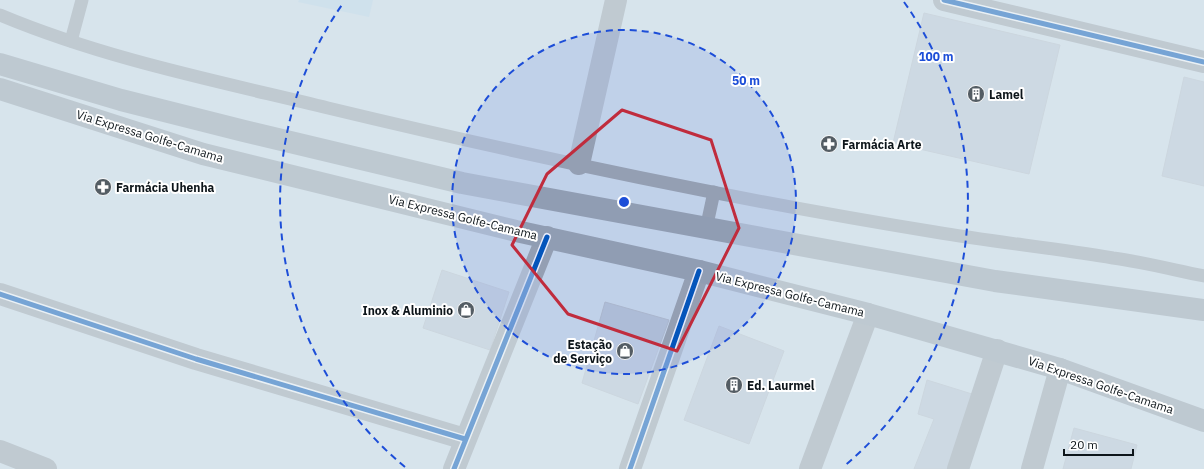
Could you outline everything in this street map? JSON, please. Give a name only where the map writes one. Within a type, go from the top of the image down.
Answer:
[{"type":"highway","points":[[0,64],[128,102],[462,183],[995,281],[1204,310]]},
{"type":"highway","name":"Via Expressa Golfe-Camama","points":[[0,89],[203,154],[547,237],[699,271],[868,314],[1060,369],[1204,420]]},
{"type":"street","points":[[579,164],[616,0]]},
{"type":"street","points":[[944,0],[1204,62]]},
{"type":"street","points":[[454,469],[547,237]]},
{"type":"street","points":[[630,469],[699,271]]},
{"type":"street","points":[[0,294],[196,359],[465,439]]},
{"type":"street","points":[[810,469],[868,314]]},
{"type":"street","points":[[958,469],[996,350]]},
{"type":"street","points":[[1032,469],[1060,369]]},
{"type":"street","points":[[0,451],[46,469]]},
{"type":"lane","points":[[71,41],[82,0]]},
{"type":"lane","points":[[0,15],[37,31],[153,66],[361,116],[579,164],[714,192],[935,232],[1116,258],[1204,276]]},
{"type":"lane","points":[[706,229],[714,192]]},
{"type":"highlighted area","points":[[622,110],[711,140],[739,228],[677,351],[568,314],[512,245],[547,174]]},
{"type":"shaded area","points":[[299,0],[373,0],[369,17],[298,2]]},
{"type":"building","name":"Lamel","points":[[924,13],[1060,45],[1029,174],[893,143]]},
{"type":"building","points":[[1184,77],[1204,82],[1204,186],[1162,176]]},
{"type":"building","name":"Inox & Aluminio","points":[[442,270],[509,292],[490,350],[423,328]]},
{"type":"building","name":"Estação de Serviço","points":[[605,302],[669,320],[638,404],[582,383]]},
{"type":"building","name":"Ed. Laurmel","points":[[719,326],[784,351],[749,444],[684,420]]},
{"type":"building","points":[[927,380],[972,394],[952,469],[914,469],[934,419],[918,414]]},
{"type":"building","points":[[1074,428],[1137,445],[1131,469],[1063,469]]},
{"type":"cycle path","points":[[944,0],[1204,62]]},
{"type":"cycle path","points":[[454,469],[547,237]]},
{"type":"cycle path","points":[[630,469],[699,271]]},
{"type":"cycle path","points":[[0,294],[196,359],[465,439]]},
{"type":"place","name":"Lamel","points":[[976,94]]},
{"type":"place","name":"Farmácia Arte","points":[[829,144]]},
{"type":"place","name":"Farmácia Uhenha","points":[[103,187]]},
{"type":"place","name":"Inox & Aluminio","points":[[466,310]]},
{"type":"place","name":"Estação de Serviço","points":[[625,351]]},
{"type":"place","name":"Ed. Laurmel","points":[[734,385]]}]
